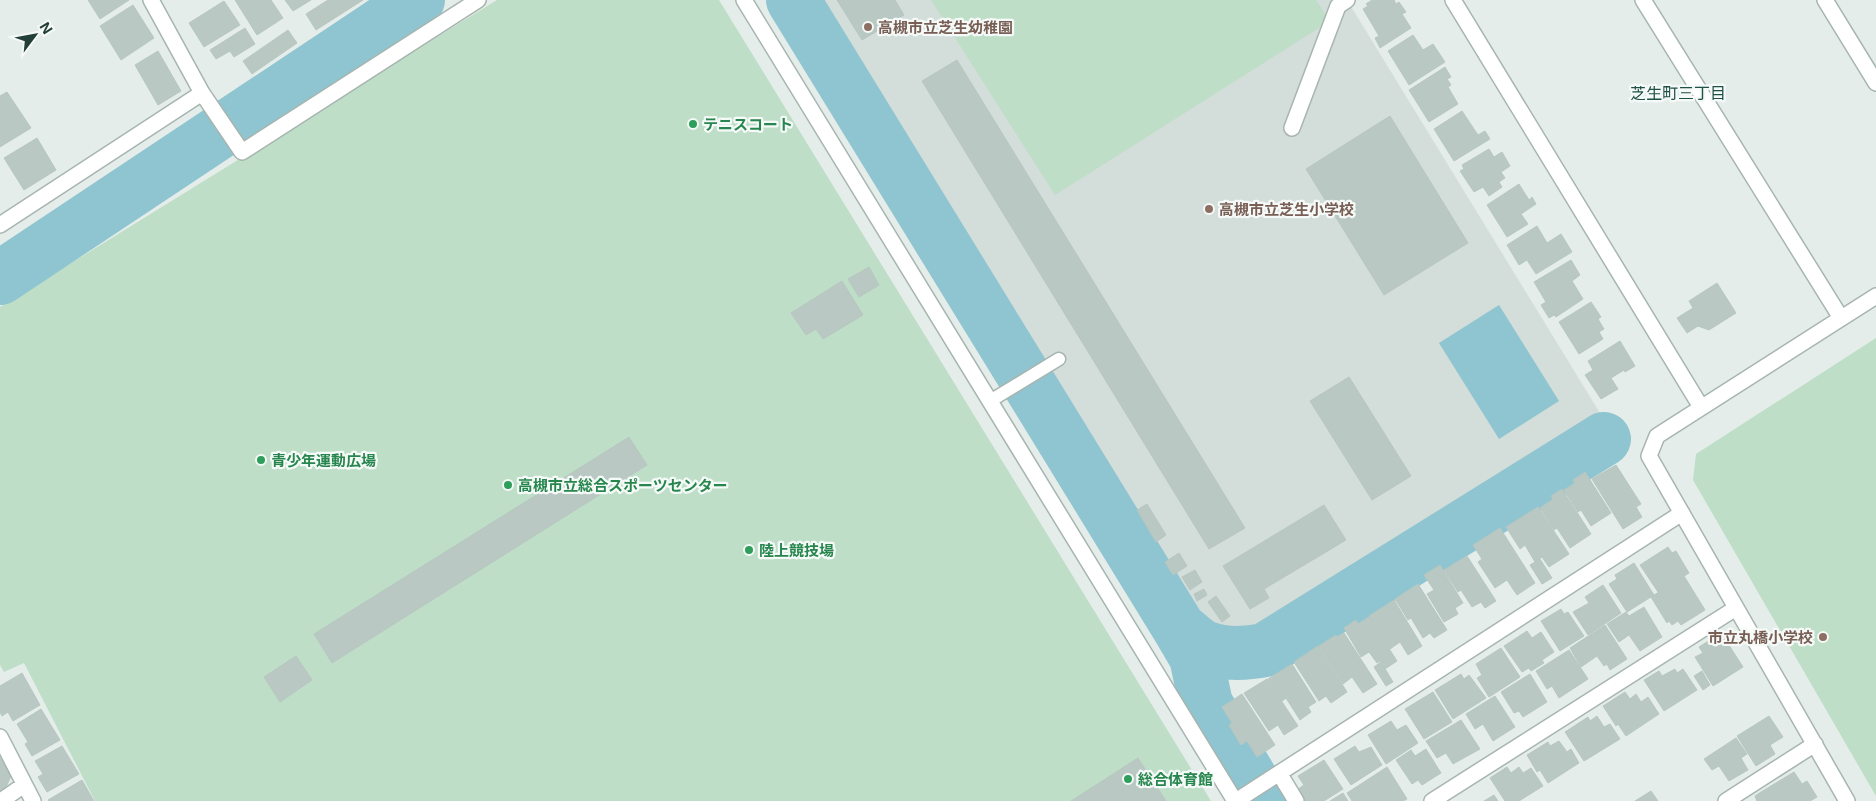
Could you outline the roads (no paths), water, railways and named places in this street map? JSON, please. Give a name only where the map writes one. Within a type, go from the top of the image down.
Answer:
[{"type":"street","points":[[151,0],[206,99],[242,152],[478,0]]},
{"type":"street","points":[[744,0],[1235,801],[1682,513]]},
{"type":"street","points":[[1292,128],[1338,6],[1347,0]]},
{"type":"street","points":[[1454,0],[1701,407]]},
{"type":"street","points":[[1643,0],[1841,318]]},
{"type":"street","points":[[1825,0],[1876,83]]},
{"type":"street","points":[[0,225],[206,99]]},
{"type":"street","points":[[1848,801],[1649,456],[1656,436],[1876,296]]},
{"type":"street","points":[[1432,801],[1736,608]]},
{"type":"street","points":[[0,738],[33,801]]},
{"type":"street","points":[[1726,801],[1815,744]]},
{"type":"street","points":[[1273,776],[1296,801]]},
{"type":"street","points":[[1,801],[24,785]]},
{"type":"lane","points":[[990,402],[1059,359]]},
{"type":"water","points":[[1499,305],[1559,401],[1499,439],[1439,343]]},
{"type":"waterway","points":[[0,278],[418,0]]},
{"type":"waterway","points":[[793,0],[1179,628],[1201,645],[1212,650],[1227,653],[1265,650],[1604,439]]},
{"type":"waterway","points":[[1179,628],[1196,657],[1206,704],[1264,801]]},
{"type":"place","name":"高槻市立芝生幼稚園","points":[[868,27]]},
{"type":"place","name":"テニスコート","points":[[693,124]]},
{"type":"place","name":"高槻市立芝生小学校","points":[[1209,209]]},
{"type":"place","name":"青少年運動広場","points":[[261,460]]},
{"type":"place","name":"高槻市立総合スポーツセンター","points":[[508,485]]},
{"type":"place","name":"陸上競技場","points":[[749,550]]},
{"type":"place","name":"市立丸橋小学校","points":[[1823,637]]},
{"type":"place","name":"総合体育館","points":[[1128,779]]},
{"type":"district","name":"芝生町三丁目","points":[[1678,93]]}]
